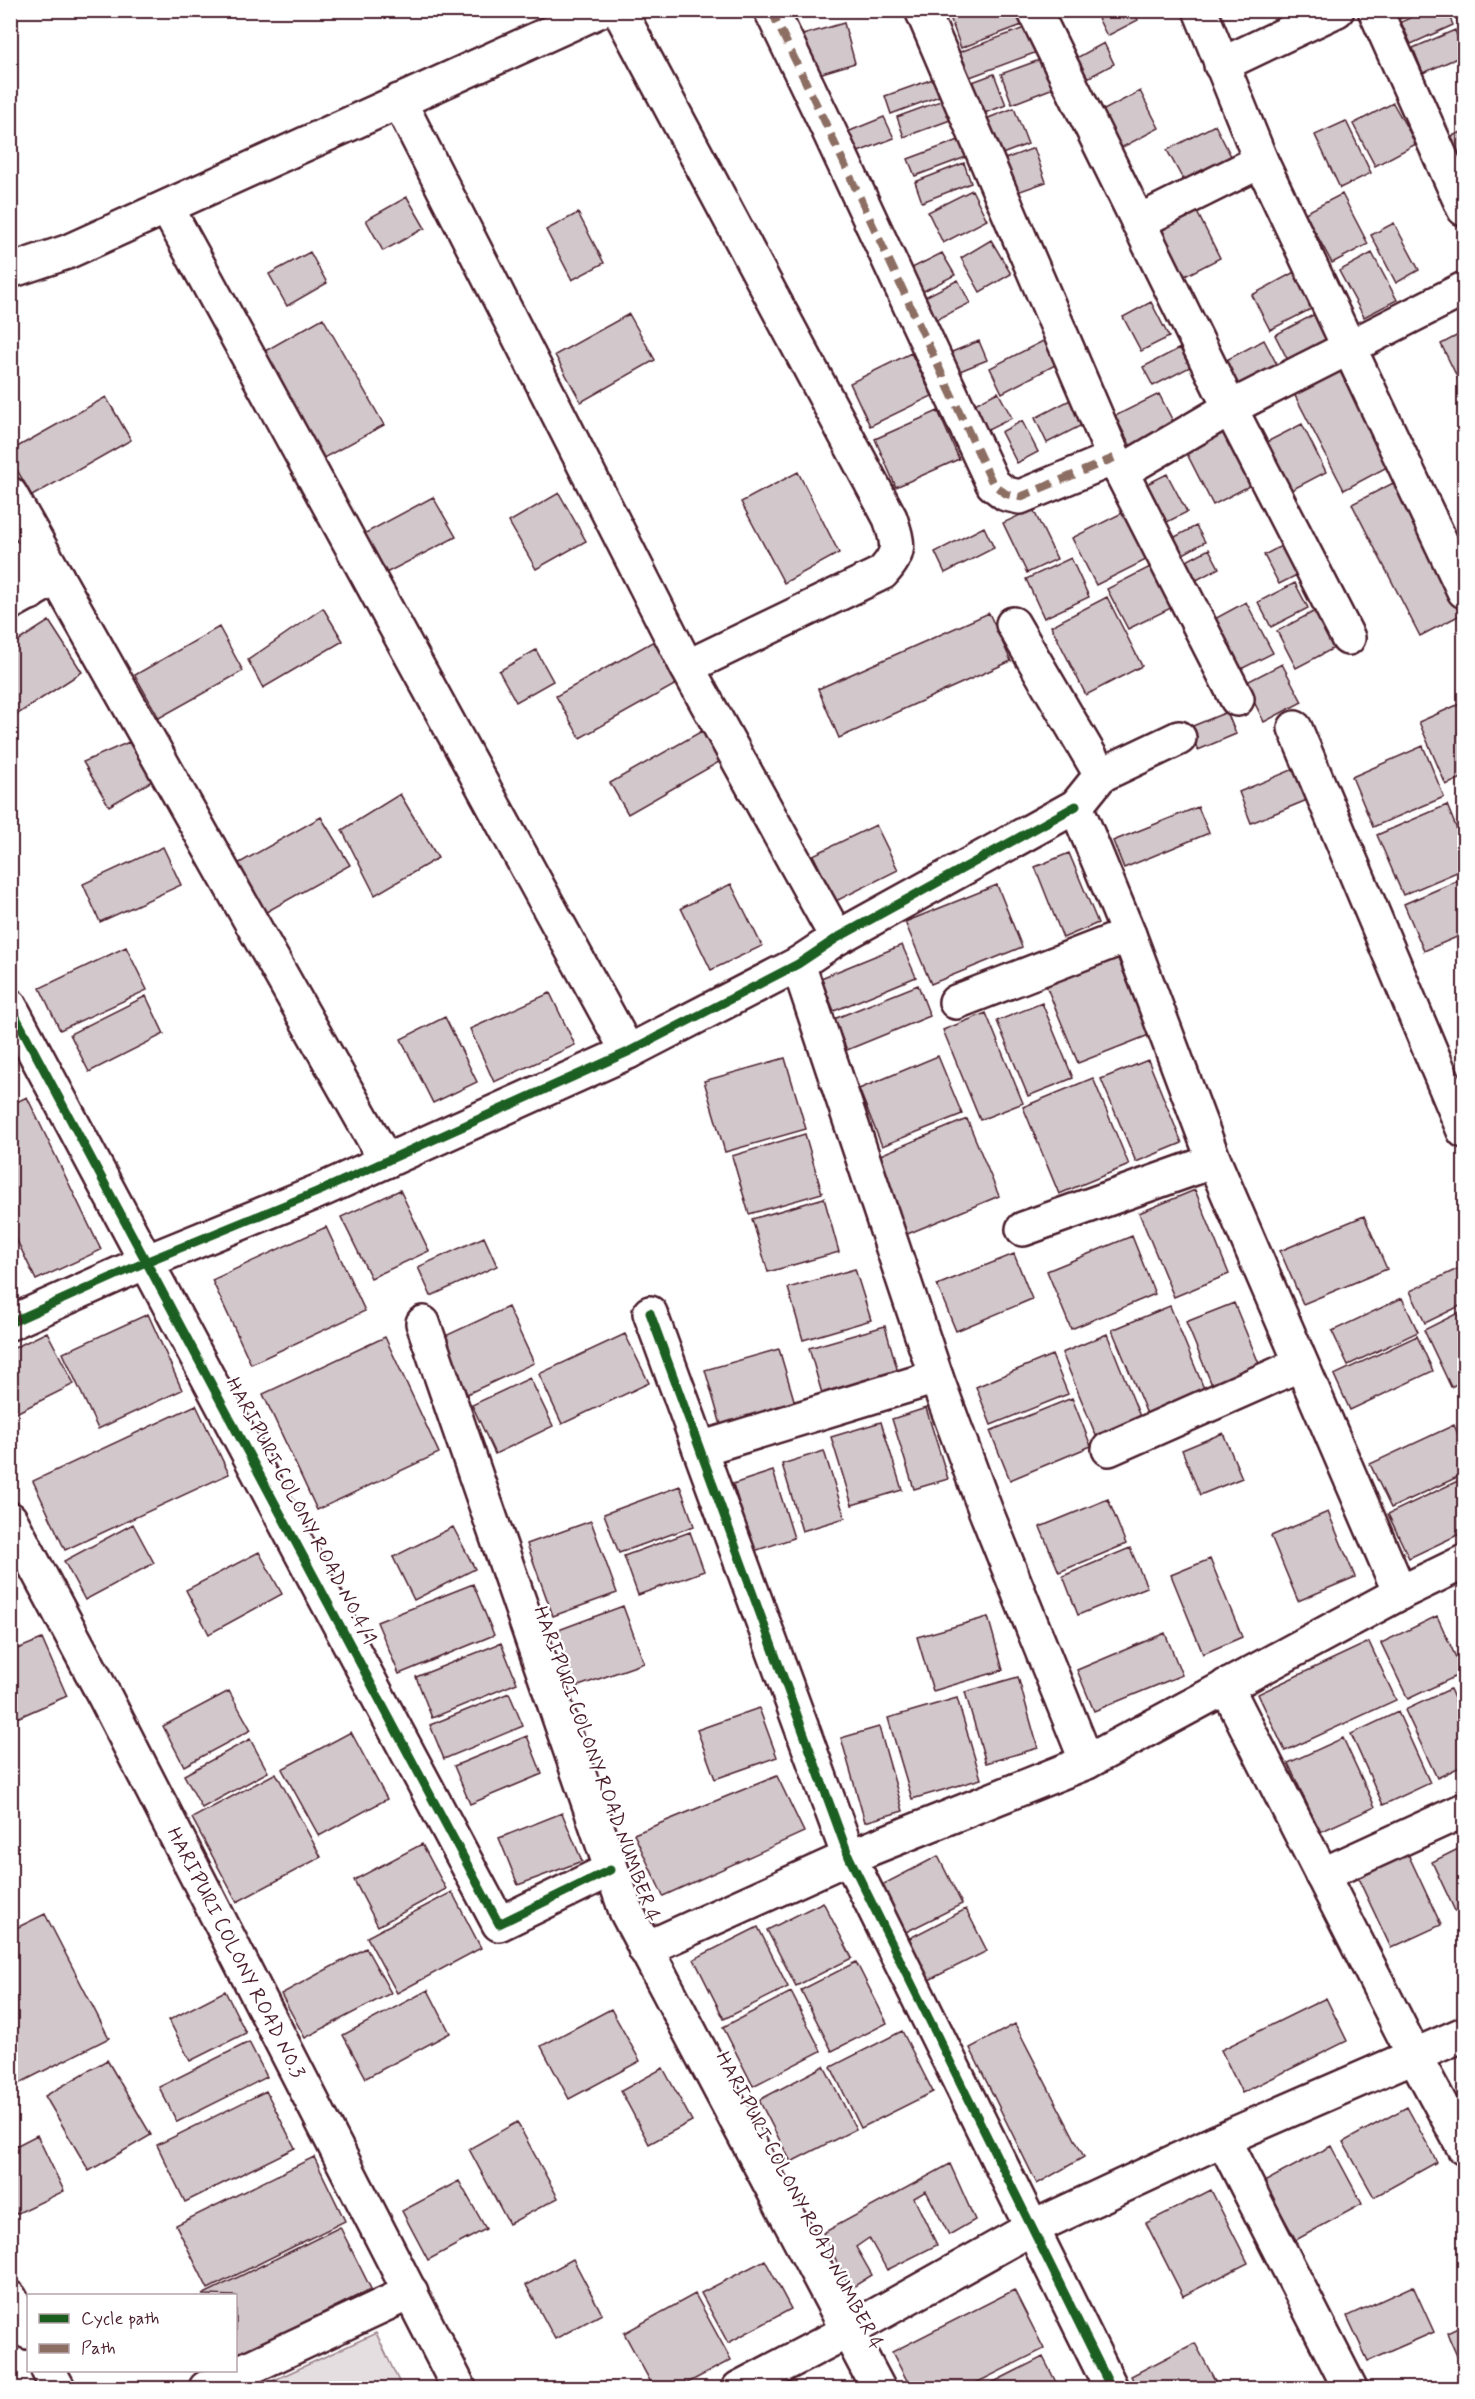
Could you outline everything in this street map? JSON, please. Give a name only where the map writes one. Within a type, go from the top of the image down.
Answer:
[{"type":"street","points":[[10,271],[67,252],[167,208],[399,100],[601,10]]},
{"type":"street","points":[[619,10],[890,518],[898,544],[894,561],[882,573],[687,667]]},
{"type":"street","points":[[771,10],[993,484],[1006,494],[1020,497],[1118,465],[1464,289]]},
{"type":"street","points":[[922,10],[1118,465],[1237,699]]},
{"type":"street","points":[[1034,10],[1230,408],[1348,638]]},
{"type":"street","points":[[1200,10],[1261,161],[1464,591]]},
{"type":"street","points":[[1221,65],[1337,10]]},
{"type":"street","points":[[1375,10],[1464,209]]},
{"type":"street","points":[[399,100],[687,667],[837,939]]},
{"type":"street","points":[[1138,222],[1261,161]]},
{"type":"street","points":[[167,208],[628,1052]]},
{"type":"street","points":[[10,494],[33,591]]},
{"type":"street","points":[[10,557],[386,1161]]},
{"type":"street","points":[[1013,624],[1101,775]]},
{"type":"street","points":[[1295,728],[1464,1131]]},
{"type":"street","points":[[10,1323],[148,1261],[324,1189],[628,1052],[798,964],[837,939],[1076,806],[1101,775],[1179,738]]},
{"type":"street","points":[[1076,806],[1129,935],[1214,1161],[1400,1593]]},
{"type":"street","points":[[956,1002],[1129,935]]},
{"type":"street","points":[[798,964],[936,1377],[985,1509],[1087,1762]]},
{"type":"street","name":"HARIPURI COLONY ROAD NO.4/1","points":[[10,1006],[148,1261],[499,1924],[610,1870]]},
{"type":"street","points":[[1023,1229],[1214,1161]]},
{"type":"street","points":[[650,1313],[849,1857],[1111,2388]]},
{"type":"street","name":"HARIPURI COLONY ROAD NUMBER 4","points":[[423,1323],[626,1911],[878,2388]]},
{"type":"street","points":[[1109,1449],[1301,1364]]},
{"type":"street","points":[[700,1449],[936,1377]]},
{"type":"street","name":"HARIPURI COLONY ROAD NO.3","points":[[10,1519],[105,1696],[459,2388]]},
{"type":"street","points":[[645,1949],[849,1857],[1087,1762],[1400,1593],[1464,1562]]},
{"type":"street","points":[[1226,1686],[1415,2057],[1464,2148]]},
{"type":"street","points":[[1322,1875],[1464,1810]]},
{"type":"street","points":[[739,2388],[848,2331],[1032,2228],[1223,2139],[1464,2034]]},
{"type":"street","points":[[1223,2139],[1350,2388]]},
{"type":"street","points":[[206,2388],[411,2292]]},
{"type":"street","points":[[10,2298],[27,2330]]},
{"type":"street","points":[[49,2372],[58,2388]]},
{"type":"shaded area","points":[[376,2333],[402,2388],[257,2388]]},
{"type":"building","points":[[959,10],[1016,10],[1022,25],[961,48],[949,14]]},
{"type":"building","points":[[1047,10],[1073,10],[1053,21]]},
{"type":"building","points":[[1094,10],[1133,10],[1138,20],[1107,36]]},
{"type":"building","points":[[1395,10],[1420,10],[1399,19]]},
{"type":"building","points":[[1427,10],[1447,10],[1453,25],[1411,44],[1401,22]]},
{"type":"building","points":[[1453,10],[1464,10],[1464,20],[1458,23]]},
{"type":"building","points":[[844,23],[855,63],[812,76],[799,36]]},
{"type":"building","points":[[1027,27],[1037,52],[970,77],[960,52]]},
{"type":"building","points":[[1455,30],[1464,55],[1423,73],[1413,48]]},
{"type":"building","points":[[1104,43],[1114,64],[1080,82],[1069,62]]},
{"type":"building","points":[[1045,58],[1056,87],[1012,104],[1001,74]]},
{"type":"building","points":[[994,74],[1006,105],[979,115],[967,84]]},
{"type":"building","points":[[933,79],[939,96],[891,114],[885,96]]},
{"type":"building","points":[[1140,91],[1159,128],[1119,149],[1100,112]]},
{"type":"building","points":[[946,99],[953,119],[904,137],[897,117]]},
{"type":"building","points":[[1393,103],[1416,144],[1375,166],[1353,124]]},
{"type":"building","points":[[1014,108],[1028,144],[992,158],[978,122]]},
{"type":"building","points":[[884,117],[894,138],[848,156],[840,135]]},
{"type":"building","points":[[1346,121],[1371,173],[1340,188],[1315,135]]},
{"type":"building","points":[[1215,125],[1233,160],[1186,185],[1167,150]]},
{"type":"building","points":[[1464,131],[1464,162],[1456,166],[1445,139]]},
{"type":"building","points":[[959,140],[966,157],[915,176],[908,159]]},
{"type":"building","points":[[1034,148],[1046,182],[1009,195],[997,162]]},
{"type":"building","points":[[964,163],[971,183],[922,202],[915,182]]},
{"type":"building","points":[[972,190],[987,220],[943,243],[928,212]]},
{"type":"building","points":[[1342,194],[1368,244],[1332,263],[1305,213]]},
{"type":"building","points":[[407,197],[425,228],[383,251],[366,220]]},
{"type":"building","points":[[1195,208],[1220,258],[1183,277],[1157,227]]},
{"type":"building","points":[[578,213],[604,263],[572,280],[546,230]]},
{"type":"building","points":[[1394,223],[1419,270],[1396,283],[1371,235]]},
{"type":"building","points":[[991,240],[1011,274],[980,292],[961,258]]},
{"type":"building","points":[[310,252],[327,283],[287,306],[269,274]]},
{"type":"building","points":[[942,253],[955,275],[910,298],[898,275]]},
{"type":"building","points":[[1372,253],[1397,300],[1364,317],[1339,271]]},
{"type":"building","points":[[1298,270],[1317,306],[1270,330],[1252,295]]},
{"type":"building","points":[[958,280],[970,303],[928,324],[917,301]]},
{"type":"building","points":[[1151,302],[1169,337],[1141,351],[1123,317]]},
{"type":"building","points":[[629,314],[655,360],[581,402],[555,355]]},
{"type":"building","points":[[1315,314],[1332,347],[1292,368],[1275,335]]},
{"type":"building","points":[[323,318],[384,425],[320,460],[265,351]]},
{"type":"building","points":[[1464,332],[1464,391],[1441,344]]},
{"type":"building","points":[[1047,339],[1059,363],[1002,393],[990,368]]},
{"type":"building","points":[[1264,340],[1283,376],[1233,401],[1215,366]]},
{"type":"building","points":[[979,341],[987,360],[950,375],[942,356]]},
{"type":"building","points":[[1180,348],[1190,367],[1153,386],[1143,367]]},
{"type":"building","points":[[911,353],[932,396],[870,426],[850,383]]},
{"type":"building","points":[[1335,362],[1389,466],[1344,490],[1290,386]]},
{"type":"building","points":[[998,392],[1012,418],[976,436],[963,410]]},
{"type":"building","points":[[1159,394],[1179,433],[1136,456],[1115,416]]},
{"type":"building","points":[[106,397],[131,440],[32,496],[10,458],[10,451]]},
{"type":"building","points":[[1072,399],[1084,424],[1047,443],[1035,418]]},
{"type":"building","points":[[938,411],[959,459],[896,487],[875,439]]},
{"type":"building","points":[[1022,421],[1038,452],[1017,463],[1001,432]]},
{"type":"building","points":[[1302,424],[1326,472],[1280,496],[1255,448]]},
{"type":"building","points":[[1227,431],[1255,483],[1213,505],[1186,452]]},
{"type":"building","points":[[798,472],[839,553],[784,583],[741,502]]},
{"type":"building","points":[[1167,474],[1187,512],[1163,524],[1143,486]]},
{"type":"building","points":[[1401,479],[1464,601],[1464,613],[1420,636],[1352,504]]},
{"type":"building","points":[[559,493],[586,541],[536,569],[509,522]]},
{"type":"building","points":[[433,497],[456,537],[382,575],[360,536]]},
{"type":"building","points":[[1033,509],[1057,559],[1027,573],[1003,523]]},
{"type":"building","points":[[1124,512],[1148,559],[1096,585],[1072,538]]},
{"type":"building","points":[[1196,526],[1205,542],[1178,557],[1169,540]]},
{"type":"building","points":[[984,527],[994,548],[945,573],[935,552]]},
{"type":"building","points":[[1283,545],[1299,574],[1279,584],[1264,555]]},
{"type":"building","points":[[1209,549],[1219,568],[1191,583],[1181,564]]},
{"type":"building","points":[[1071,558],[1089,597],[1044,618],[1026,579]]},
{"type":"building","points":[[1154,565],[1175,606],[1128,629],[1107,589]]},
{"type":"building","points":[[1295,583],[1308,608],[1271,627],[1258,602]]},
{"type":"building","points":[[1107,597],[1142,666],[1086,695],[1051,626]]},
{"type":"building","points":[[1246,602],[1273,653],[1235,672],[1209,622]]},
{"type":"building","points":[[323,608],[343,641],[263,688],[248,660]]},
{"type":"building","points":[[1317,610],[1336,647],[1296,668],[1277,631]]},
{"type":"building","points":[[989,613],[1011,661],[839,738],[818,689]]},
{"type":"building","points":[[49,621],[82,672],[10,719],[10,646]]},
{"type":"building","points":[[219,627],[243,671],[159,718],[135,675]]},
{"type":"building","points":[[654,641],[678,683],[580,738],[556,696]]},
{"type":"building","points":[[536,650],[553,681],[516,702],[499,671]]},
{"type":"building","points":[[1282,664],[1302,702],[1264,722],[1245,683]]},
{"type":"building","points":[[1464,702],[1464,777],[1446,785],[1419,722]]},
{"type":"building","points":[[1227,712],[1236,734],[1198,750],[1188,728]]},
{"type":"building","points":[[702,731],[719,762],[628,814],[610,783]]},
{"type":"building","points":[[129,742],[152,781],[109,806],[83,762]]},
{"type":"building","points":[[1423,746],[1444,797],[1373,827],[1352,777]]},
{"type":"building","points":[[1294,769],[1307,800],[1251,823],[1239,792]]},
{"type":"building","points":[[400,794],[438,858],[375,895],[342,830]]},
{"type":"building","points":[[1447,805],[1464,847],[1464,869],[1403,895],[1377,835]]},
{"type":"building","points":[[1198,807],[1209,833],[1124,868],[1113,841]]},
{"type":"building","points":[[321,817],[350,865],[261,915],[234,866]]},
{"type":"building","points":[[876,825],[898,870],[836,901],[813,855]]},
{"type":"building","points":[[163,847],[181,885],[100,922],[83,884]]},
{"type":"building","points":[[1069,853],[1098,923],[1063,938],[1035,867]]},
{"type":"building","points":[[1464,878],[1464,934],[1424,951],[1404,904]]},
{"type":"building","points":[[731,884],[762,946],[711,970],[681,908]]},
{"type":"building","points":[[997,885],[1022,947],[931,984],[905,922]]},
{"type":"building","points":[[902,945],[916,977],[834,1011],[821,978]]},
{"type":"building","points":[[126,947],[147,990],[60,1030],[40,988]]},
{"type":"building","points":[[1116,954],[1149,1035],[1078,1063],[1045,983]]},
{"type":"building","points":[[918,985],[930,1016],[847,1050],[834,1019]]},
{"type":"building","points":[[550,993],[575,1045],[494,1082],[470,1029]]},
{"type":"building","points":[[146,996],[164,1034],[89,1072],[70,1034]]},
{"type":"building","points":[[1042,1003],[1073,1078],[1028,1096],[997,1021]]},
{"type":"building","points":[[986,1013],[1023,1103],[980,1120],[943,1030]]},
{"type":"building","points":[[445,1017],[477,1082],[433,1103],[401,1039]]},
{"type":"building","points":[[938,1056],[962,1114],[882,1146],[859,1089]]},
{"type":"building","points":[[785,1058],[806,1129],[725,1152],[704,1081]]},
{"type":"building","points":[[1148,1060],[1182,1143],[1136,1162],[1101,1079]]},
{"type":"building","points":[[1093,1078],[1129,1165],[1059,1194],[1023,1107]]},
{"type":"building","points":[[27,1097],[101,1250],[36,1280],[10,1226],[10,1105]]},
{"type":"building","points":[[967,1119],[999,1196],[905,1235],[873,1158]]},
{"type":"building","points":[[805,1134],[822,1193],[749,1214],[732,1156]]},
{"type":"building","points":[[400,1190],[429,1251],[371,1278],[341,1217]]},
{"type":"building","points":[[1195,1190],[1229,1274],[1174,1297],[1139,1213]]},
{"type":"building","points":[[824,1198],[839,1252],[768,1272],[752,1219]]},
{"type":"building","points":[[1364,1216],[1387,1269],[1303,1304],[1280,1251]]},
{"type":"building","points":[[326,1227],[365,1311],[251,1364],[212,1280]]},
{"type":"building","points":[[1132,1236],[1155,1294],[1071,1329],[1047,1271]]},
{"type":"building","points":[[484,1237],[497,1266],[431,1296],[418,1267]]},
{"type":"building","points":[[1014,1254],[1032,1299],[956,1331],[937,1285]]},
{"type":"building","points":[[1464,1266],[1464,1304],[1425,1323],[1410,1291]]},
{"type":"building","points":[[855,1269],[871,1320],[803,1340],[788,1288]]},
{"type":"building","points":[[10,1277],[16,1286],[10,1290]]},
{"type":"building","points":[[1402,1298],[1418,1332],[1348,1365],[1332,1331]]},
{"type":"building","points":[[1234,1303],[1260,1366],[1212,1385],[1186,1322]]},
{"type":"building","points":[[1170,1306],[1205,1391],[1147,1414],[1112,1330]]},
{"type":"building","points":[[508,1307],[534,1363],[467,1394],[441,1338]]},
{"type":"building","points":[[1464,1310],[1464,1380],[1451,1387],[1424,1330]]},
{"type":"building","points":[[148,1314],[182,1390],[98,1429],[63,1353]]},
{"type":"building","points":[[885,1326],[901,1383],[825,1404],[809,1348]]},
{"type":"building","points":[[47,1332],[74,1384],[10,1416],[10,1350]]},
{"type":"building","points":[[625,1334],[649,1383],[562,1424],[539,1374]]},
{"type":"building","points":[[1107,1334],[1141,1419],[1097,1438],[1062,1353]]},
{"type":"building","points":[[1417,1336],[1433,1371],[1350,1410],[1334,1375]]},
{"type":"building","points":[[385,1337],[439,1453],[317,1510],[263,1394]]},
{"type":"building","points":[[779,1349],[797,1410],[723,1432],[705,1370]]},
{"type":"building","points":[[1052,1355],[1068,1394],[991,1425],[976,1387]]},
{"type":"building","points":[[530,1378],[553,1426],[495,1454],[472,1405]]},
{"type":"building","points":[[1072,1398],[1091,1446],[1010,1480],[990,1431]]},
{"type":"building","points":[[196,1405],[229,1474],[65,1550],[33,1481]]},
{"type":"building","points":[[926,1408],[948,1479],[914,1489],[892,1419]]},
{"type":"building","points":[[881,1422],[902,1490],[852,1505],[831,1437]]},
{"type":"building","points":[[1454,1425],[1464,1448],[1464,1474],[1391,1508],[1370,1464]]},
{"type":"building","points":[[1223,1433],[1242,1478],[1200,1495],[1182,1450]]},
{"type":"building","points":[[824,1451],[845,1518],[802,1531],[782,1464]]},
{"type":"building","points":[[773,1471],[794,1538],[754,1551],[733,1484]]},
{"type":"building","points":[[1464,1478],[1464,1532],[1409,1558],[1388,1514]]},
{"type":"building","points":[[680,1486],[694,1526],[619,1553],[604,1514]]},
{"type":"building","points":[[1108,1499],[1126,1544],[1059,1572],[1040,1527]]},
{"type":"building","points":[[1328,1512],[1355,1577],[1298,1601],[1271,1536]]},
{"type":"building","points":[[591,1521],[617,1593],[553,1616],[527,1544]]},
{"type":"building","points":[[133,1524],[154,1563],[85,1600],[64,1561]]},
{"type":"building","points":[[453,1527],[475,1569],[414,1600],[393,1557]]},
{"type":"building","points":[[690,1532],[704,1571],[638,1595],[624,1556]]},
{"type":"building","points":[[1130,1548],[1147,1587],[1078,1615],[1063,1576]]},
{"type":"building","points":[[259,1552],[282,1594],[209,1634],[186,1590]]},
{"type":"building","points":[[1210,1559],[1242,1637],[1203,1654],[1171,1575]]},
{"type":"building","points":[[473,1584],[494,1635],[399,1674],[377,1622]]},
{"type":"building","points":[[623,1606],[644,1663],[576,1687],[556,1631]]},
{"type":"building","points":[[1437,1616],[1463,1673],[1408,1699],[1381,1643]]},
{"type":"building","points":[[988,1617],[1003,1670],[933,1691],[917,1637]]},
{"type":"building","points":[[1165,1633],[1182,1675],[1094,1711],[1077,1670]]},
{"type":"building","points":[[42,1639],[67,1696],[10,1721],[10,1652]]},
{"type":"building","points":[[1369,1642],[1396,1700],[1285,1751],[1258,1694]]},
{"type":"building","points":[[501,1643],[517,1683],[432,1718],[416,1677]]},
{"type":"building","points":[[1018,1677],[1038,1748],[986,1763],[965,1692]]},
{"type":"building","points":[[1450,1689],[1464,1721],[1464,1765],[1437,1778],[1405,1710]]},
{"type":"building","points":[[229,1691],[251,1730],[184,1766],[163,1726]]},
{"type":"building","points":[[509,1693],[523,1726],[444,1759],[430,1725]]},
{"type":"building","points":[[957,1698],[981,1779],[912,1799],[888,1718]]},
{"type":"building","points":[[759,1708],[777,1757],[715,1779],[697,1730]]},
{"type":"building","points":[[1398,1712],[1430,1783],[1383,1805],[1351,1734]]},
{"type":"building","points":[[879,1727],[903,1811],[865,1822],[841,1738]]},
{"type":"building","points":[[351,1732],[387,1799],[319,1836],[282,1769]]},
{"type":"building","points":[[527,1736],[542,1774],[470,1804],[454,1766]]},
{"type":"building","points":[[1343,1738],[1375,1807],[1320,1832],[1288,1763]]},
{"type":"building","points":[[250,1739],[268,1772],[202,1808],[184,1775]]},
{"type":"building","points":[[276,1773],[321,1857],[237,1902],[192,1818]]},
{"type":"building","points":[[777,1776],[804,1832],[663,1896],[634,1834]]},
{"type":"building","points":[[562,1813],[582,1861],[518,1885],[499,1838]]},
{"type":"building","points":[[422,1844],[446,1889],[378,1926],[354,1880]]},
{"type":"building","points":[[1464,1846],[1464,1909],[1456,1913],[1432,1862]]},
{"type":"building","points":[[1408,1854],[1441,1925],[1391,1948],[1358,1878]]},
{"type":"building","points":[[938,1856],[962,1904],[902,1934],[878,1887]]},
{"type":"building","points":[[452,1892],[481,1948],[397,1993],[367,1937]]},
{"type":"building","points":[[823,1902],[852,1958],[796,1986],[767,1930]]},
{"type":"building","points":[[966,1909],[987,1951],[923,1983],[902,1942]]},
{"type":"building","points":[[45,1914],[109,2038],[10,2088],[10,1931]]},
{"type":"building","points":[[758,1927],[788,1987],[724,2019],[694,1959]]},
{"type":"building","points":[[366,1948],[391,1993],[305,2038],[281,1994]]},
{"type":"building","points":[[856,1962],[887,2023],[832,2051],[801,1990]]},
{"type":"building","points":[[428,1990],[450,2033],[366,2078],[343,2035]]},
{"type":"building","points":[[225,1991],[246,2033],[190,2061],[169,2020]]},
{"type":"building","points":[[791,1992],[821,2051],[753,2086],[723,2027]]},
{"type":"building","points":[[1326,1998],[1347,2041],[1242,2093],[1221,2050]]},
{"type":"building","points":[[611,2009],[640,2061],[569,2099],[541,2046]]},
{"type":"building","points":[[1015,2024],[1084,2157],[1037,2184],[970,2048]]},
{"type":"building","points":[[902,2031],[933,2092],[861,2128],[831,2067]]},
{"type":"building","points":[[249,2042],[267,2077],[177,2122],[159,2087]]},
{"type":"building","points":[[107,2060],[151,2135],[89,2171],[45,2096]]},
{"type":"building","points":[[824,2066],[856,2129],[791,2162],[759,2100]]},
{"type":"building","points":[[663,2068],[692,2121],[649,2144],[621,2091]]},
{"type":"building","points":[[266,2091],[295,2148],[185,2202],[157,2145]]},
{"type":"building","points":[[1407,2107],[1437,2162],[1374,2197],[1343,2142]]},
{"type":"building","points":[[517,2122],[558,2198],[509,2224],[469,2149]]},
{"type":"building","points":[[37,2135],[64,2191],[16,2214],[10,2202],[10,2149]]},
{"type":"building","points":[[1331,2146],[1362,2204],[1296,2240],[1264,2182]]},
{"type":"building","points":[[314,2157],[345,2221],[208,2289],[176,2225]]},
{"type":"building","points":[[950,2164],[975,2220],[949,2235],[926,2191],[914,2198],[937,2245],[887,2270],[869,2238],[856,2247],[872,2275],[850,2289],[823,2233]]},
{"type":"building","points":[[459,2181],[486,2229],[428,2260],[402,2211]]},
{"type":"building","points":[[1211,2190],[1248,2263],[1183,2296],[1146,2223]]},
{"type":"building","points":[[340,2227],[371,2289],[237,2356],[237,2294],[204,2294]]},
{"type":"building","points":[[573,2259],[602,2314],[555,2339],[526,2285]]},
{"type":"building","points":[[765,2260],[791,2309],[728,2343],[701,2293]]},
{"type":"building","points":[[1413,2286],[1434,2332],[1368,2361],[1347,2316]]},
{"type":"building","points":[[1014,2290],[1044,2349],[966,2388],[911,2388],[892,2352]]},
{"type":"building","points":[[695,2294],[731,2360],[678,2388],[654,2388],[624,2333]]},
{"type":"building","points":[[1464,2325],[1464,2372],[1447,2333]]},
{"type":"building","points":[[1195,2343],[1219,2388],[1137,2388],[1131,2376]]},
{"type":"building","points":[[1043,2357],[1059,2388],[982,2388]]},
{"type":"marked path","points":[[771,10],[993,484],[1006,494],[1020,497],[1114,458]]},
{"type":"cycle path","points":[[10,1323],[148,1261],[324,1189],[628,1052],[798,964],[837,938],[1076,806]]},
{"type":"cycle path","points":[[10,1006],[499,1924],[610,1870]]},
{"type":"cycle path","points":[[650,1313],[849,1857],[1111,2388]]}]
